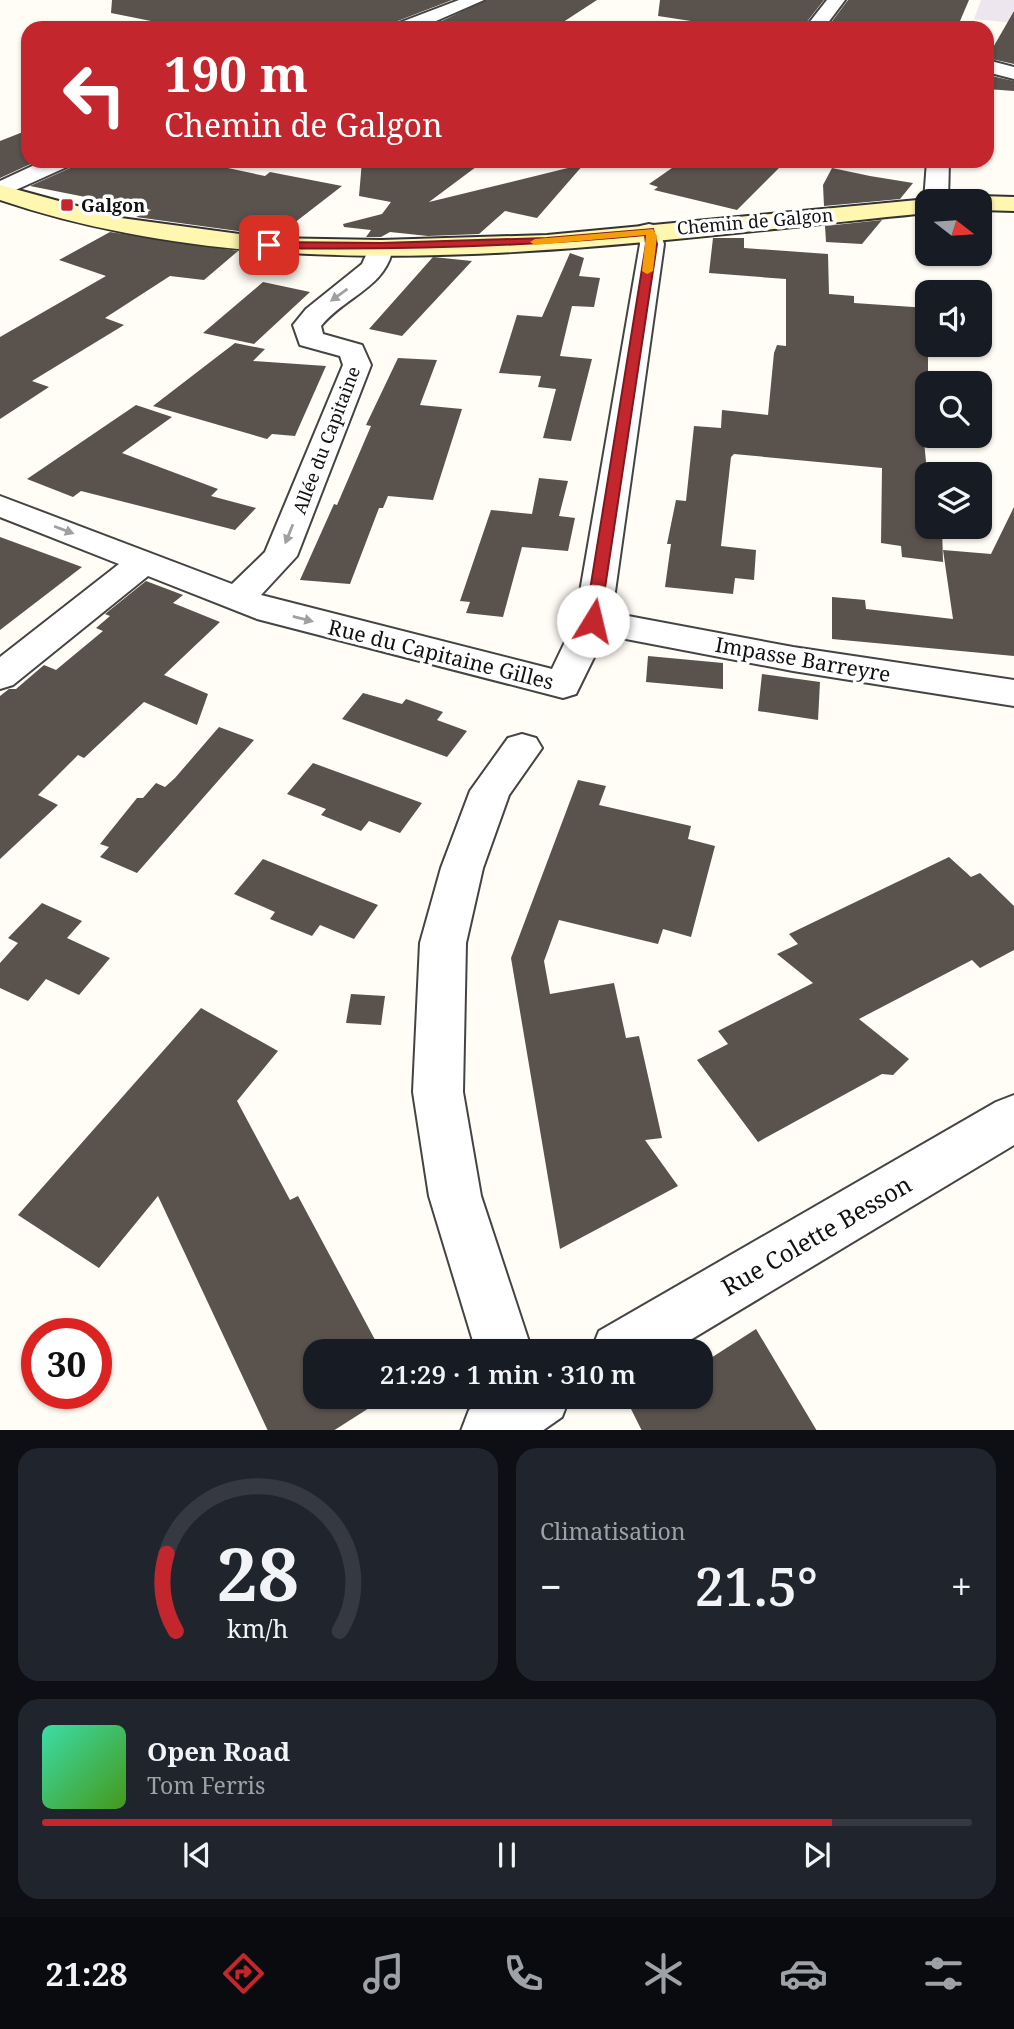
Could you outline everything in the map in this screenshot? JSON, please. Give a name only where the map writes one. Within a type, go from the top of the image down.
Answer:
[{"type":"main road","name":"Chemin de Galgon","points":[[0,191],[26,202],[121,225],[269,245],[381,247],[547,242],[915,207]]},
{"type":"main road","points":[[992,203],[1014,204]]},
{"type":"street","points":[[430,0],[457,7]]},
{"type":"street","points":[[421,21],[475,0]]},
{"type":"street","points":[[820,21],[836,0]]},
{"type":"street","points":[[994,68],[1014,73]]},
{"type":"street","points":[[0,191],[47,168]]},
{"type":"street","points":[[937,189],[938,168]]},
{"type":"street","name":"Rue du Capitaine Gilles","points":[[0,506],[270,611],[563,685],[593,621],[652,244],[649,231]]},
{"type":"street","name":"Allée du Capitaine","points":[[238,598],[280,556],[357,365],[352,351],[310,339],[307,325],[337,295],[370,272],[379,261],[381,247]]},
{"type":"street","points":[[0,676],[145,561]]},
{"type":"street","name":"Impasse Barreyre","points":[[593,621],[793,659],[1014,694]]},
{"type":"street","points":[[499,1339],[455,1196],[438,1092],[445,934],[463,868],[490,791],[522,748]]},
{"type":"street","name":"Rue Colette Besson","points":[[639,1339],[1014,1118]]},
{"type":"shaded area","points":[[981,0],[1014,0],[1014,23],[974,19]]},
{"type":"building","points":[[112,0],[452,0],[398,21],[151,21],[111,13]]},
{"type":"building","points":[[486,0],[597,0],[565,21],[442,21]]},
{"type":"building","points":[[660,0],[824,0],[808,21],[691,21],[658,16]]},
{"type":"building","points":[[848,0],[969,0],[960,21],[832,21]]},
{"type":"building","points":[[1014,11],[1014,64],[994,60],[994,46]]},
{"type":"building","points":[[994,77],[1014,81],[1014,91],[994,90]]},
{"type":"building","points":[[21,133],[22,168],[0,178],[0,141]]},
{"type":"building","points":[[70,168],[228,168],[265,176],[270,172],[342,186],[289,227],[271,224],[259,234],[136,217],[151,210],[30,186]]},
{"type":"building","points":[[361,168],[475,168],[429,202],[568,168],[581,168],[537,218],[505,211],[479,234],[428,236],[390,232],[381,237],[366,237],[371,230],[344,227],[343,224],[382,214],[391,202],[359,196]]},
{"type":"building","points":[[672,168],[779,168],[737,210],[654,190],[658,187],[649,184]]},
{"type":"building","points":[[832,168],[913,183],[900,199],[824,206],[823,185]]},
{"type":"building","points":[[882,220],[862,244],[826,242],[825,226]]},
{"type":"building","points":[[110,232],[238,251],[204,280],[170,276],[105,318],[124,325],[32,381],[49,387],[0,419],[0,337],[106,276],[59,260]]},
{"type":"building","points":[[713,238],[744,238],[744,248],[828,254],[829,294],[854,296],[854,303],[915,307],[915,357],[928,357],[928,371],[915,371],[915,448],[925,448],[926,462],[915,462],[915,539],[942,539],[943,562],[902,557],[901,546],[881,543],[882,468],[734,454],[731,457],[721,546],[756,550],[754,580],[735,578],[733,594],[665,587],[671,544],[667,544],[676,500],[686,501],[694,426],[721,428],[722,410],[768,415],[774,353],[777,345],[786,346],[786,279],[709,273]]},
{"type":"building","points":[[570,253],[584,258],[579,276],[600,278],[594,307],[572,306],[560,356],[592,359],[571,441],[543,438],[556,389],[538,387],[541,376],[499,373],[517,315],[542,317]]},
{"type":"building","points":[[433,257],[472,261],[402,336],[369,329]]},
{"type":"building","points":[[263,282],[310,292],[254,344],[203,333]]},
{"type":"building","points":[[235,343],[265,349],[253,361],[326,366],[295,436],[272,434],[267,439],[153,406]]},
{"type":"building","points":[[398,358],[437,360],[420,405],[462,409],[433,500],[388,496],[383,508],[379,508],[350,584],[300,580],[334,504],[337,505],[371,426],[366,425]]},
{"type":"building","points":[[136,405],[172,417],[122,453],[218,489],[211,496],[256,508],[235,530],[81,491],[73,497],[27,479]]},
{"type":"building","points":[[539,478],[568,481],[559,516],[575,518],[568,551],[522,547],[503,617],[466,613],[470,602],[460,601],[491,510],[532,514]]},
{"type":"building","points":[[1014,507],[1014,656],[832,639],[832,597],[865,600],[866,609],[953,619],[943,550],[991,554]]},
{"type":"building","points":[[0,537],[82,567],[0,630]]},
{"type":"building","points":[[146,581],[183,595],[173,603],[220,622],[164,675],[208,694],[197,725],[144,702],[84,758],[78,755],[38,795],[58,805],[0,859],[0,696],[9,689],[16,689],[44,665],[56,670],[103,631],[96,628],[110,616],[105,614]]},
{"type":"building","points":[[648,656],[723,663],[723,689],[646,682]]},
{"type":"building","points":[[762,674],[820,682],[818,720],[758,711]]},
{"type":"building","points":[[363,693],[402,704],[406,699],[443,712],[437,720],[467,731],[447,757],[342,719]]},
{"type":"building","points":[[219,727],[254,740],[137,873],[100,857],[109,847],[100,844],[137,798],[143,798],[156,783],[165,787]]},
{"type":"building","points":[[313,763],[422,803],[400,833],[369,821],[361,831],[321,815],[326,809],[287,794]]},
{"type":"building","points":[[578,780],[606,786],[599,805],[691,826],[688,839],[715,846],[691,937],[663,929],[658,944],[559,920],[544,961],[550,994],[614,983],[626,1038],[639,1036],[662,1138],[645,1140],[678,1186],[560,1249],[511,958]]},
{"type":"building","points":[[949,857],[971,877],[980,873],[1014,906],[1014,950],[980,968],[972,960],[859,1019],[909,1059],[893,1075],[882,1074],[758,1142],[697,1060],[728,1044],[718,1031],[813,983],[777,954],[798,944],[789,934]]},
{"type":"building","points":[[263,859],[378,905],[354,939],[320,925],[312,936],[270,919],[275,912],[234,894]]},
{"type":"building","points":[[42,903],[82,921],[67,938],[110,958],[79,995],[46,979],[28,1001],[0,988],[0,963],[18,943],[8,938]]},
{"type":"building","points":[[351,994],[385,996],[381,1025],[346,1023]]},
{"type":"building","points":[[201,1008],[278,1051],[237,1101],[290,1200],[298,1196],[375,1339],[303,1339],[303,1409],[368,1409],[335,1430],[268,1430],[158,1196],[99,1268],[18,1215]]},
{"type":"building","points":[[756,1329],[816,1430],[642,1430],[631,1409],[713,1409],[713,1357]]},
{"type":"slow traffic","points":[[535,242],[649,231],[652,236],[647,271]]},
{"type":"place","name":"Galgon","points":[[67,205]]},
{"type":"route","points":[[269,245],[381,247],[547,242],[649,231],[652,244],[593,621]]}]
